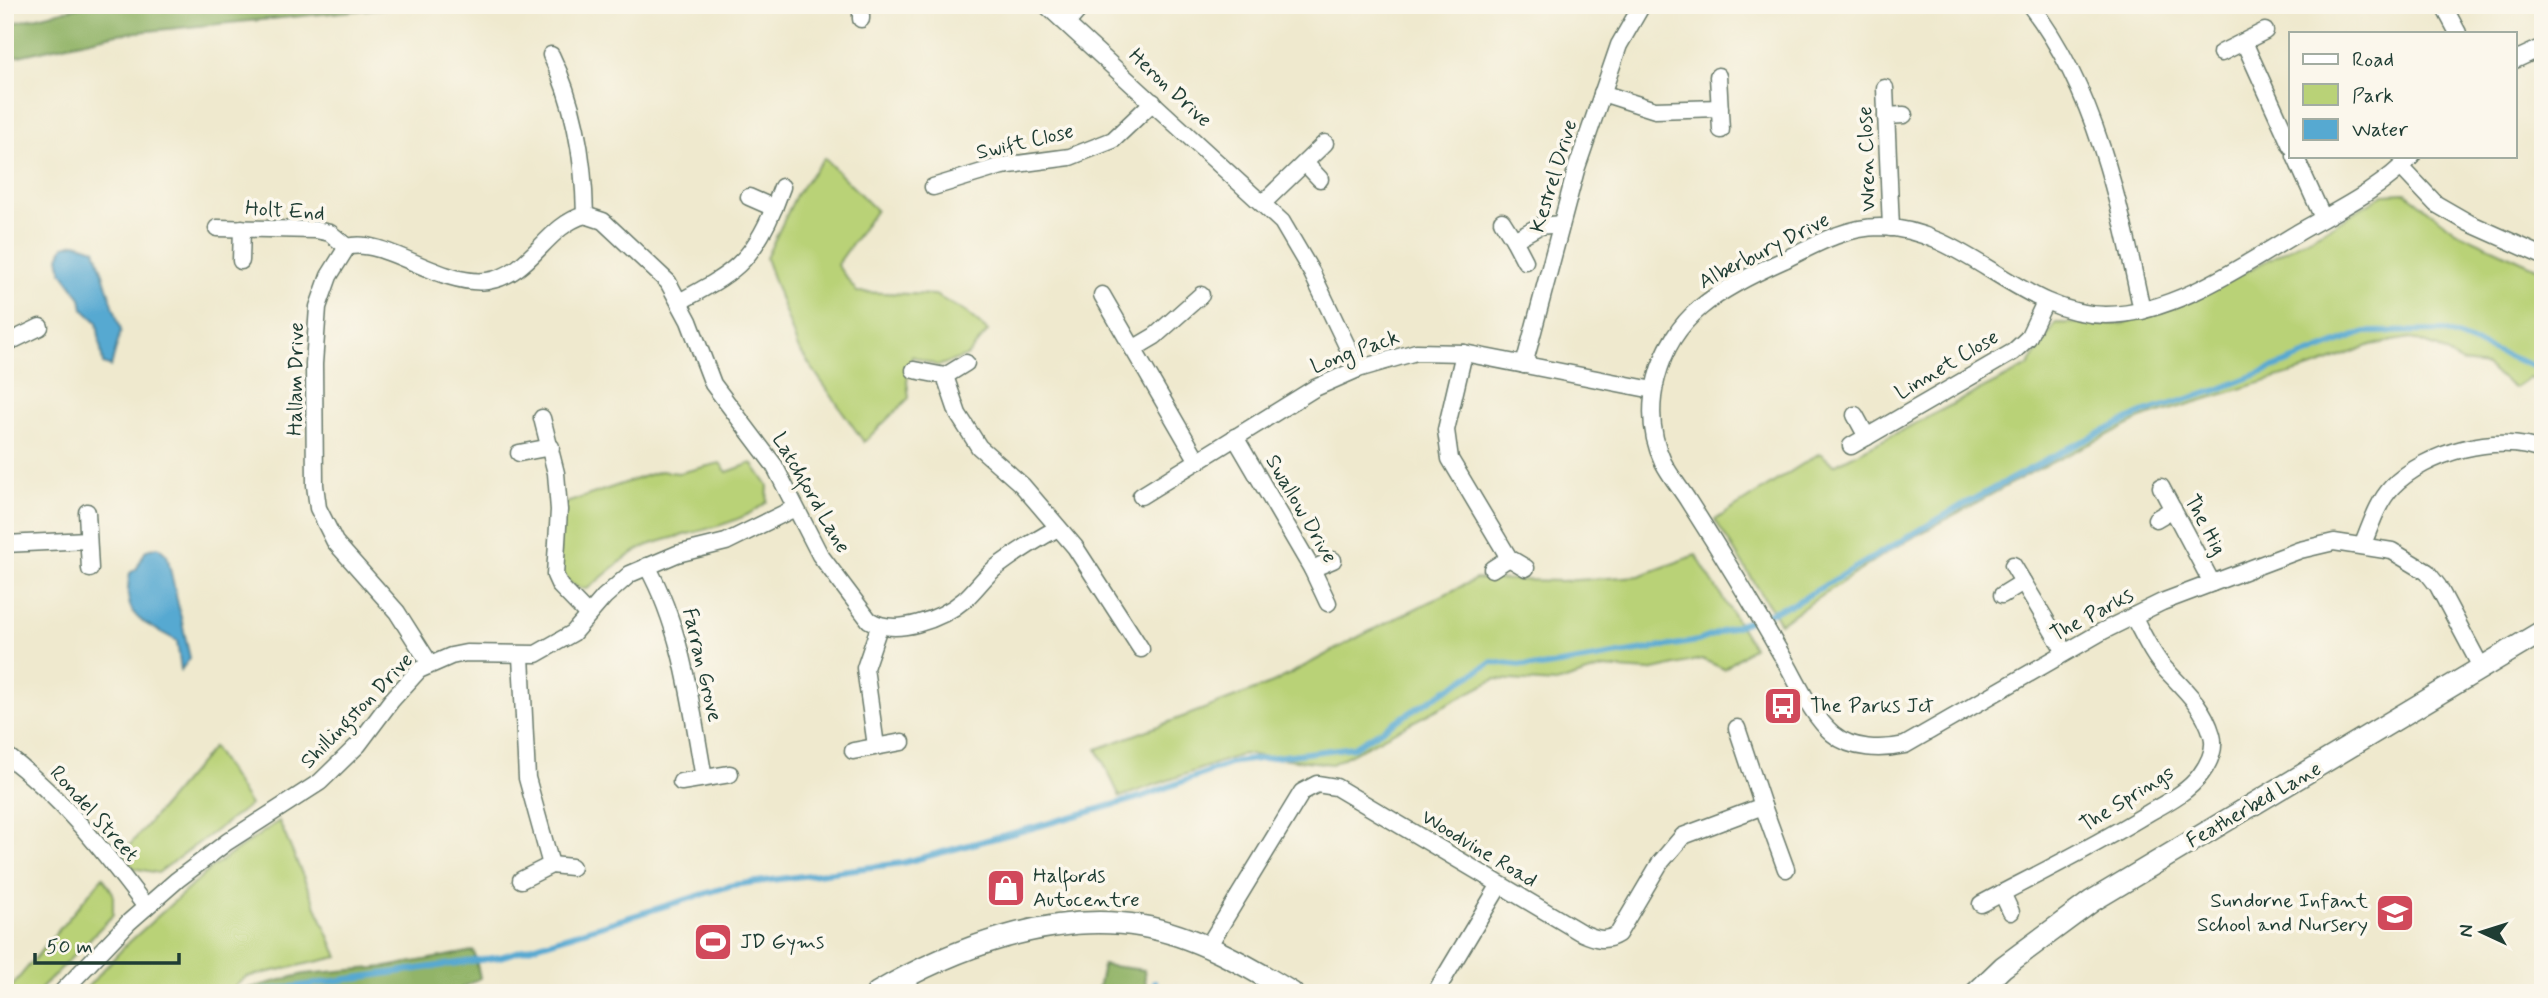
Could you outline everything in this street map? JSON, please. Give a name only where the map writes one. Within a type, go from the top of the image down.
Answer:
[{"type":"street","name":"Heron Drive","points":[[1046,5],[1068,22],[1264,202],[1282,222],[1297,245],[1358,369]]},
{"type":"street","points":[[1068,22],[1083,5]]},
{"type":"street","name":"Kestrel Drive","points":[[1524,365],[1561,224],[1602,93],[1619,45],[1642,5]]},
{"type":"street","points":[[2030,5],[2046,26],[2068,68],[2107,161],[2142,311]]},
{"type":"street","points":[[2443,5],[2457,32]]},
{"type":"street","points":[[2221,53],[2265,31]]},
{"type":"street","points":[[2244,41],[2289,142]]},
{"type":"street","points":[[2516,60],[2543,47]]},
{"type":"street","points":[[347,247],[363,244],[452,279],[488,281],[503,277],[525,264],[565,224],[584,215],[584,179],[575,125],[562,80],[551,55]]},
{"type":"street","points":[[1718,76],[1721,130]]},
{"type":"street","name":"Wren Close","points":[[1885,88],[1891,228]]},
{"type":"street","points":[[1602,93],[1655,110],[1720,108]]},
{"type":"street","name":"Swift Close","points":[[933,187],[1002,166],[1070,157],[1113,140],[1153,102]]},
{"type":"street","points":[[1886,116],[1904,115]]},
{"type":"street","points":[[1264,202],[1325,144]]},
{"type":"street","points":[[2296,158],[2323,218]]},
{"type":"street","points":[[2406,162],[2436,204],[2469,223],[2543,256]]},
{"type":"street","name":"Alberbury Drive","points":[[1751,601],[1663,461],[1652,423],[1653,390],[1662,358],[1677,331],[1701,306],[1769,267],[1838,234],[1875,227],[1924,235],[1958,250],[2045,302],[2105,315],[2142,311],[2174,300],[2233,270],[2365,197],[2406,162]]},
{"type":"street","points":[[1305,163],[1320,179]]},
{"type":"street","points":[[679,302],[721,279],[741,264],[758,245],[782,187]]},
{"type":"street","points":[[749,197],[774,208]]},
{"type":"street","name":"Latchford Lane","points":[[584,215],[603,221],[653,266],[679,302],[713,384],[758,440],[820,555],[869,620],[879,627]]},
{"type":"street","points":[[1502,221],[1525,261]]},
{"type":"street","points":[[1514,240],[1539,226],[1561,224]]},
{"type":"street","name":"Holt End","points":[[217,228],[316,230],[330,233],[347,247]]},
{"type":"street","points":[[241,261],[242,228]]},
{"type":"street","name":"Hallam Drive","points":[[347,247],[329,276],[317,321],[315,485],[318,508],[335,542],[397,612],[430,664]]},
{"type":"street","points":[[1102,295],[1198,461]]},
{"type":"street","points":[[1133,349],[1155,336],[1201,295]]},
{"type":"street","name":"Linnet Close","points":[[1851,446],[2013,352],[2028,338],[2045,302]]},
{"type":"street","points":[[5,344],[40,327]]},
{"type":"street","name":"Long Pack","points":[[1141,496],[1315,388],[1358,369],[1416,352],[1464,353],[1653,390]]},
{"type":"street","points":[[1464,353],[1446,430],[1450,459],[1509,558],[1526,568]]},
{"type":"street","points":[[914,370],[945,376],[966,363]]},
{"type":"street","points":[[945,376],[958,414],[979,447],[1023,485],[1075,547],[1141,649]]},
{"type":"street","points":[[1855,415],[1867,437]]},
{"type":"street","points":[[542,418],[551,447],[559,510],[555,575],[560,586],[588,615]]},
{"type":"street","name":"Swallow Drive","points":[[1235,437],[1312,569],[1328,603]]},
{"type":"street","points":[[2363,544],[2378,507],[2393,486],[2413,471],[2457,450],[2478,444],[2525,443],[2543,451]]},
{"type":"street","points":[[519,453],[551,447]]},
{"type":"street","name":"The Hig","points":[[2161,487],[2212,583]]},
{"type":"street","name":"Shillingston Drive","points":[[61,993],[146,907],[227,842],[320,782],[358,745],[406,684],[430,664],[466,653],[521,656],[551,648],[573,633],[618,584],[647,566],[677,554],[726,542],[795,508]]},
{"type":"street","points":[[2156,519],[2173,509]]},
{"type":"street","points":[[87,512],[90,569]]},
{"type":"street","points":[[876,746],[865,668],[879,627],[906,625],[940,616],[963,601],[996,567],[1058,528]]},
{"type":"street","points":[[5,544],[88,540]]},
{"type":"street","name":"The Parks","points":[[1751,601],[1818,718],[1836,737],[1882,750],[1905,745],[2133,615],[2300,550],[2334,542],[2363,544],[2392,551],[2427,572],[2438,586],[2481,667]]},
{"type":"street","points":[[1492,569],[1509,558]]},
{"type":"street","points":[[1312,569],[1333,560]]},
{"type":"street","points":[[2013,565],[2065,652]]},
{"type":"street","name":"Farran Grove","points":[[647,566],[666,603],[677,639],[704,778]]},
{"type":"street","points":[[2002,595],[2023,582]]},
{"type":"street","name":"The Springs","points":[[1981,904],[2109,838],[2182,793],[2200,776],[2210,757],[2212,735],[2202,710],[2152,652],[2133,615]]},
{"type":"street","name":"Featherbed Lane","points":[[1976,993],[2003,967],[2092,901],[2302,778],[2543,631]]},
{"type":"street","points":[[521,656],[527,778],[551,865]]},
{"type":"street","points":[[1737,729],[1786,869]]},
{"type":"street","points":[[853,751],[902,742]]},
{"type":"street","name":"Rondel Street","points":[[5,754],[29,772],[81,824],[146,907]]},
{"type":"street","points":[[681,782],[730,774]]},
{"type":"street","name":"Woodvine Road","points":[[1208,948],[1302,792],[1317,784],[1336,787],[1499,886],[1580,932],[1602,940],[1618,934],[1672,846],[1683,836],[1763,806]]},
{"type":"street","points":[[521,880],[551,865],[572,867]]},
{"type":"street","points":[[1435,993],[1499,886]]},
{"type":"street","points":[[2002,893],[2011,912]]},
{"type":"street","points":[[877,993],[911,972],[993,941],[1091,922],[1143,926],[1208,948],[1261,973],[1292,993]]},
{"type":"green space","points":[[87,5],[413,5],[117,34],[5,59],[5,25]]},
{"type":"green space","points":[[824,158],[876,210],[837,265],[857,292],[935,295],[967,313],[988,331],[967,356],[938,366],[912,356],[907,381],[909,398],[864,442],[798,348],[766,258],[796,195]]},
{"type":"green space","points":[[2406,193],[2455,231],[2543,271],[2543,385],[2529,378],[2514,388],[2486,366],[2462,363],[2438,348],[2410,338],[2371,345],[2317,366],[2143,418],[2032,472],[1894,548],[1780,623],[1715,520],[1820,453],[1834,465],[2028,366],[2056,323],[2121,324],[2192,300],[2330,227],[2384,194]]},
{"type":"green space","points":[[720,463],[727,472],[752,463],[768,486],[767,502],[725,524],[640,549],[587,589],[574,586],[566,578],[559,556],[563,504],[660,471],[679,473]]},
{"type":"green space","points":[[1696,555],[1753,647],[1724,669],[1702,659],[1649,671],[1603,668],[1556,683],[1495,679],[1332,764],[1243,754],[1120,797],[1097,749],[1273,683],[1364,634],[1476,579],[1561,581],[1639,576]]},
{"type":"green space","points":[[213,747],[250,805],[158,873],[133,868],[123,853]]},
{"type":"green space","points":[[279,821],[338,957],[246,977],[227,993],[82,993],[125,946],[210,869]]},
{"type":"green space","points":[[103,877],[113,893],[113,915],[37,993],[6,993]]},
{"type":"green space","points":[[474,951],[480,978],[453,993],[231,993],[304,974],[386,967]]},
{"type":"green space","points":[[1103,965],[1144,970],[1147,993],[1097,993]]},
{"type":"water","points":[[76,243],[95,249],[121,330],[111,367],[103,364],[97,322],[83,309],[81,298],[62,272],[59,257],[64,246]]},
{"type":"water","points":[[158,547],[167,555],[190,658],[181,670],[177,641],[144,622],[131,609],[128,600],[130,573],[137,568],[146,550]]},
{"type":"waterway","points":[[252,993],[500,957],[733,885],[902,863],[1141,797],[1235,762],[1354,747],[1492,662],[1541,667],[1698,641],[1795,603],[1959,507],[2069,448],[2142,413],[2217,390],[2365,332],[2444,331],[2543,370]]},
{"type":"waterway","points":[[1155,982],[1158,993]]},
{"type":"place","name":"The Parks Jct","points":[[1783,706]]},
{"type":"place","name":"Halfords Autocentre","points":[[1006,888]]},
{"type":"place","name":"Sundorne Infant School and Nursery","points":[[2395,913]]},
{"type":"place","name":"JD Gyms","points":[[713,942]]}]
